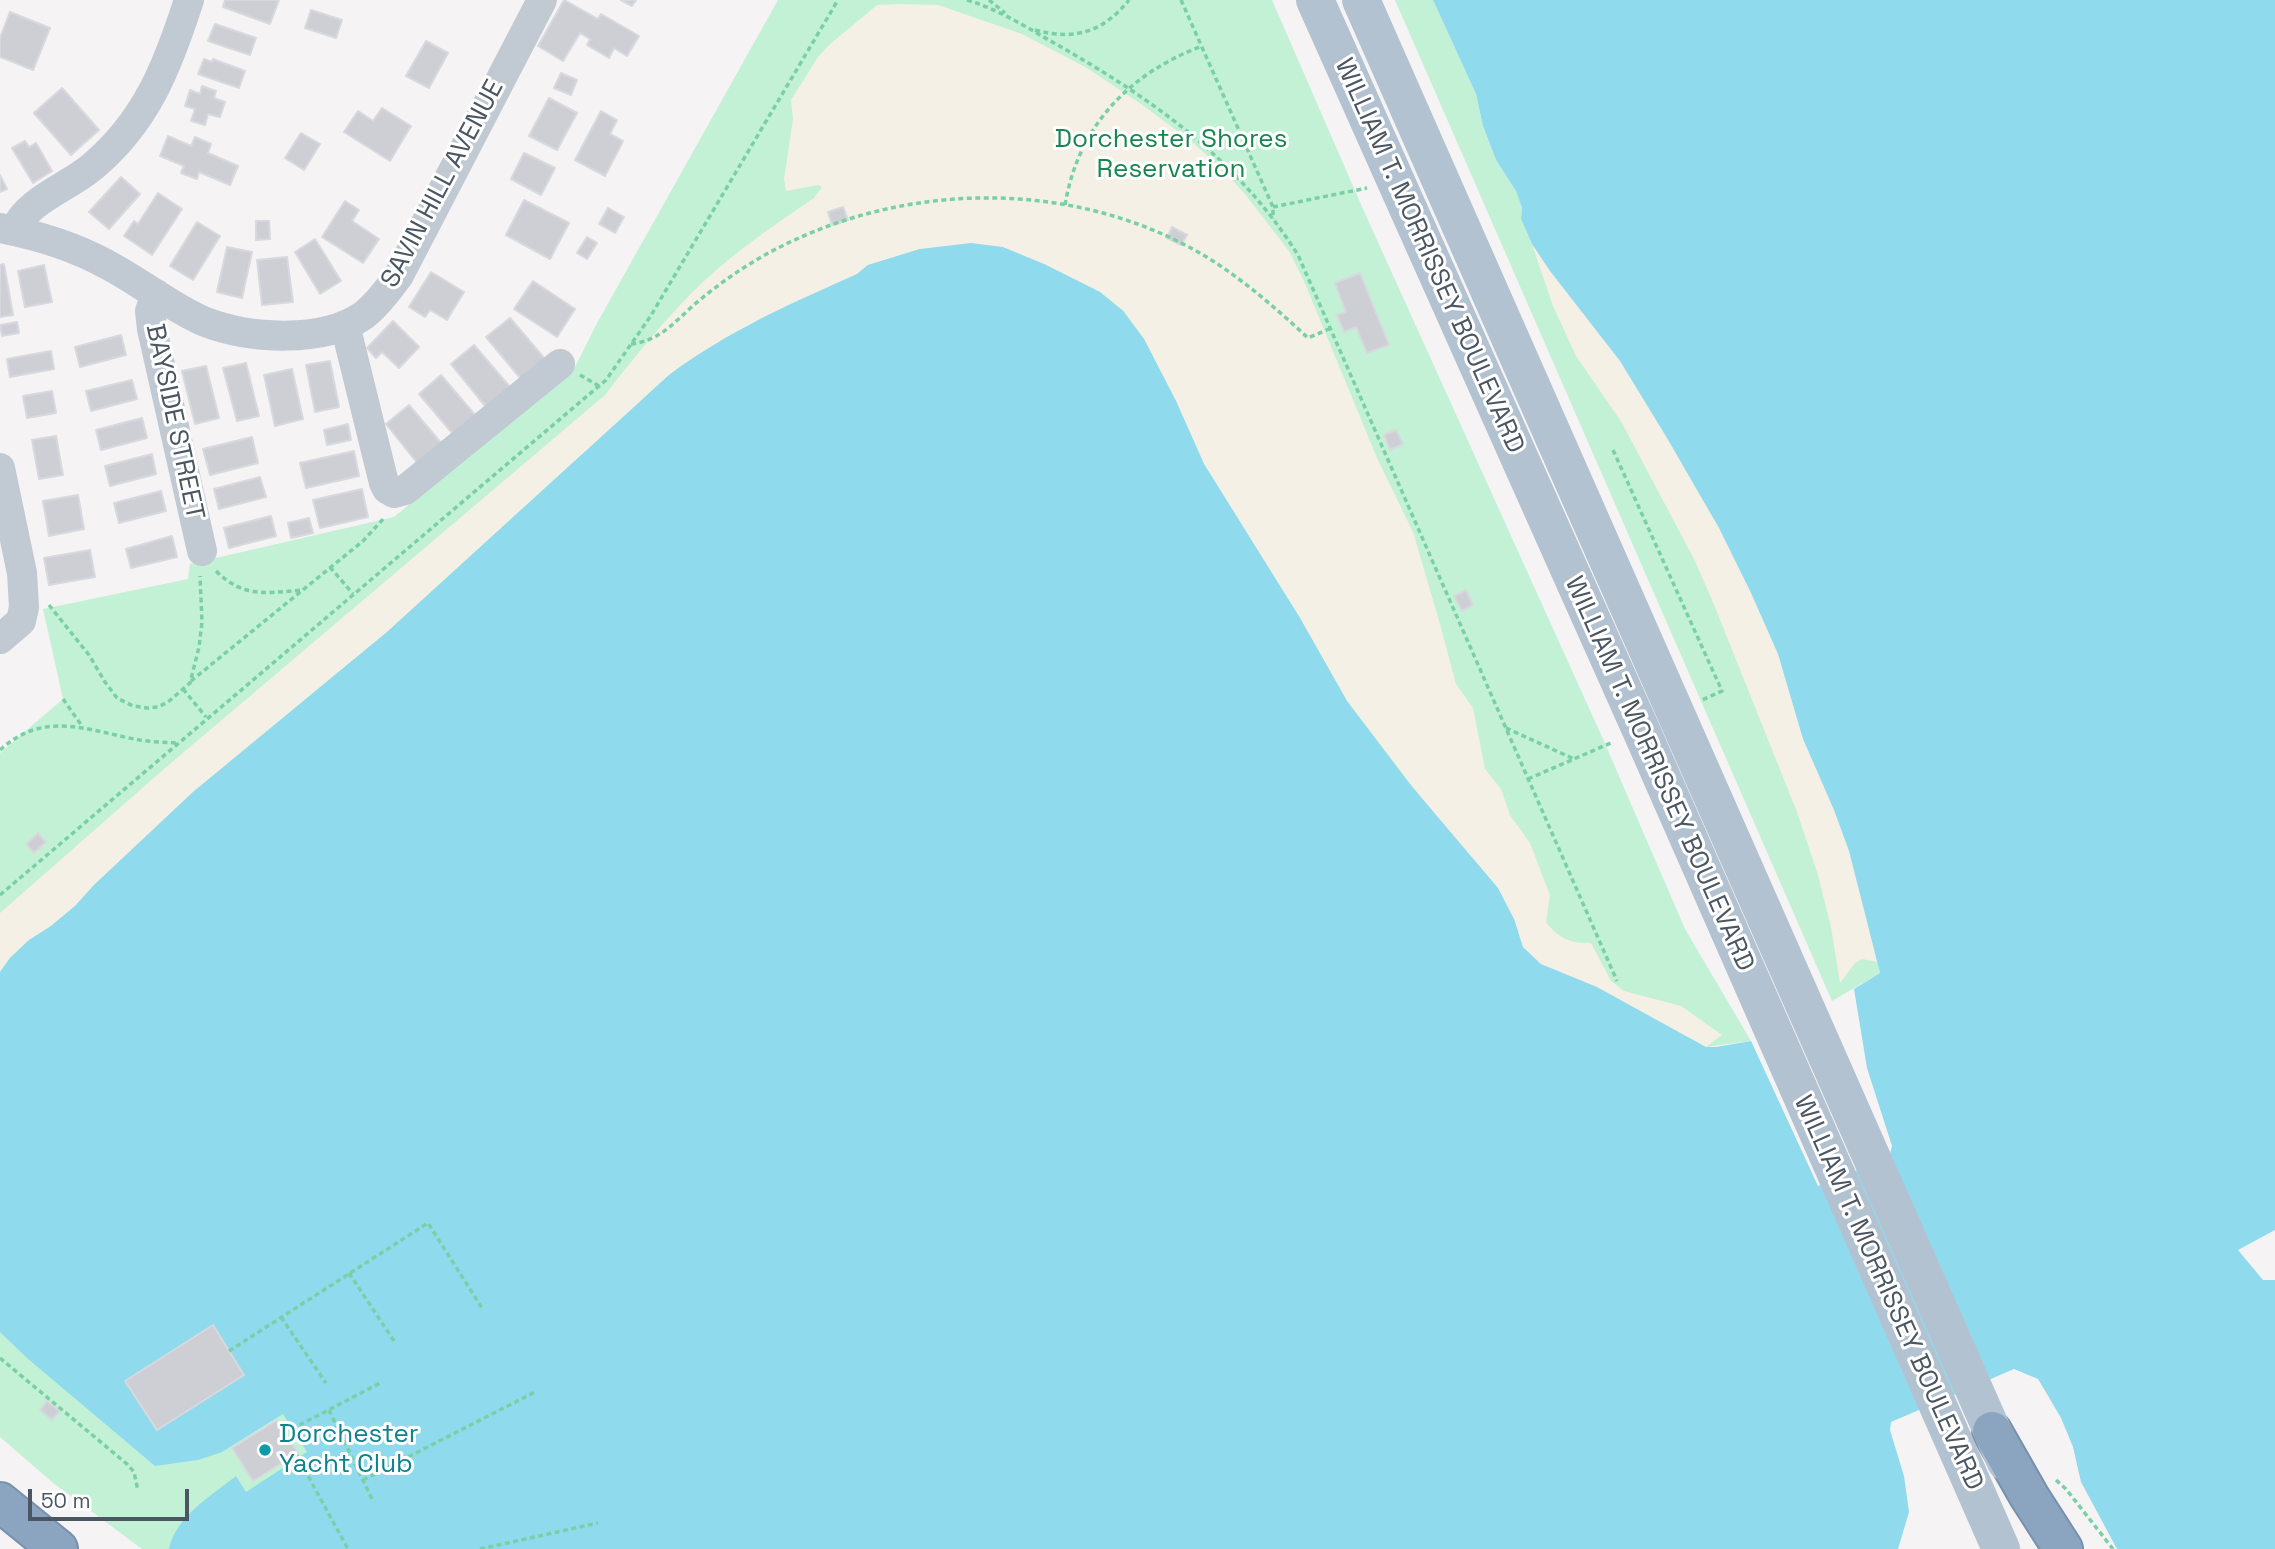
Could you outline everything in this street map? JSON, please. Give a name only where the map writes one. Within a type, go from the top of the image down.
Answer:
[{"type":"highway","points":[[1992,1431],[2063,1549]]},
{"type":"highway","points":[[0,1502],[58,1549]]},
{"type":"main road","name":"WILLIAM T. MORRISSEY BOULEVARD","points":[[1315,0],[1641,730],[2001,1549]]},
{"type":"main road","name":"WILLIAM T. MORRISSEY BOULEVARD","points":[[1361,0],[2045,1549]]},
{"type":"street","points":[[7,229],[35,204],[90,169],[127,131],[161,78],[189,0]]},
{"type":"street","name":"SAVIN HILL AVENUE","points":[[7,229],[89,255],[205,321],[250,333],[303,334],[345,325],[374,306],[399,275],[542,0]]},
{"type":"street","name":"BAYSIDE STREET","points":[[156,294],[150,311],[152,329],[202,551]]},
{"type":"street","points":[[345,325],[384,483],[387,489],[394,492],[405,490],[560,364]]},
{"type":"street","points":[[0,468],[24,590],[12,625]]},
{"type":"path","points":[[0,895],[606,380],[650,317],[838,0]]},
{"type":"path","points":[[967,0],[996,11],[1111,76],[1213,152],[1273,219],[1298,255],[1617,981]]},
{"type":"path","points":[[989,0],[1029,29],[1054,35],[1076,34],[1097,28],[1117,15],[1129,0]]},
{"type":"path","points":[[1181,0],[1273,207],[1273,219]]},
{"type":"path","points":[[1065,205],[1072,172],[1086,141],[1106,113],[1129,89],[1159,65],[1202,46]]},
{"type":"path","points":[[1273,207],[1374,187]]},
{"type":"path","points":[[631,344],[647,342],[666,331],[699,300],[736,273],[775,249],[816,230],[859,215],[904,204],[949,198],[994,197],[1065,205],[1128,222],[1171,239],[1211,260],[1248,286],[1308,338],[1329,329]]},
{"type":"path","points":[[1613,450],[1722,691],[1676,712]]},
{"type":"path","points":[[12,625],[47,603],[89,655],[111,692],[123,703],[148,708],[158,707],[168,702],[378,527],[386,516],[394,492]]},
{"type":"path","points":[[202,551],[217,573],[230,584],[246,591],[266,593],[302,590]]},
{"type":"path","points":[[190,683],[202,621],[202,551]]},
{"type":"path","points":[[330,567],[352,594]]},
{"type":"path","points":[[183,689],[207,718]]},
{"type":"path","points":[[63,699],[83,727]]},
{"type":"path","points":[[0,750],[27,731],[65,725],[136,740],[177,743]]},
{"type":"path","points":[[1505,727],[1574,759]]},
{"type":"path","points":[[1528,779],[1641,730]]},
{"type":"path","points":[[229,1350],[428,1223],[482,1308]]},
{"type":"path","points":[[349,1273],[396,1344]]},
{"type":"path","points":[[281,1317],[326,1383]]},
{"type":"path","points":[[0,1358],[127,1464],[134,1472],[138,1491]]},
{"type":"path","points":[[292,1429],[382,1382]]},
{"type":"path","points":[[363,1480],[535,1392]]},
{"type":"path","points":[[329,1410],[373,1501]]},
{"type":"path","points":[[296,1454],[348,1549]]},
{"type":"path","points":[[2066,1489],[2113,1549]]},
{"type":"path","points":[[480,1549],[598,1523]]},
{"type":"green space","name":"Dorchester Shores Reservation","points":[[778,0],[1272,0],[1363,209],[1603,739],[1685,929],[1751,1041],[1706,1047],[642,398],[583,451],[328,1432],[225,1549],[142,1549],[52,1482],[0,1437],[0,753],[63,699],[43,609],[188,579],[190,564],[394,517],[576,365]]},
{"type":"green space","points":[[1395,0],[1433,0],[1476,94],[1483,126],[1496,160],[1516,191],[1522,208],[1521,219],[1532,244],[1581,310],[1866,912],[1880,973],[1832,1001]]},
{"type":"sand","points":[[877,5],[938,5],[1022,34],[1087,68],[1191,141],[1245,194],[1289,251],[1304,281],[1377,458],[1413,532],[1456,684],[1473,708],[1485,769],[1501,789],[1510,815],[1530,843],[1550,895],[1546,922],[1566,939],[1591,943],[1611,981],[1624,991],[1681,1006],[1722,1035],[1706,1047],[1597,987],[1541,964],[1523,947],[1514,919],[1347,701],[1300,618],[1204,464],[1144,339],[1124,311],[1100,292],[1044,264],[920,249],[868,265],[857,274],[761,318],[669,375],[387,632],[193,792],[75,906],[29,940],[0,972],[0,913],[164,769],[605,395],[664,322],[716,270],[814,198],[822,187],[818,185],[786,191],[784,179],[793,119],[791,100],[818,57],[829,45]]},
{"type":"sand","points":[[1532,244],[1611,348],[1665,432],[1725,539],[1777,651],[1801,731],[1848,847],[1878,962],[1862,959],[1855,963],[1840,983],[1831,927],[1818,875],[1797,812],[1715,607],[1695,561],[1622,423],[1576,356],[1553,306]]},
{"type":"water","points":[[1433,0],[2275,0],[2275,1230],[2238,1250],[2263,1280],[2275,1280],[2275,1549],[2117,1549],[2081,1482],[2073,1447],[2061,1418],[2038,1379],[2014,1369],[1891,1422],[1890,1430],[1904,1476],[1909,1512],[1898,1549],[169,1549],[179,1526],[187,1517],[236,1476],[246,1492],[307,1452],[283,1414],[222,1452],[198,1460],[155,1466],[0,1332],[0,972],[29,940],[75,906],[193,792],[387,632],[669,375],[713,345],[784,307],[857,274],[868,265],[920,249],[971,243],[1003,247],[1100,292],[1123,311],[1144,339],[1204,464],[1300,618],[1347,701],[1409,783],[1498,888],[1514,919],[1523,947],[1541,964],[1597,987],[1706,1047],[1751,1041],[1818,1186],[1885,1159],[1890,1154],[1892,1146],[1867,1068],[1854,989],[1880,973],[1849,851],[1803,739],[1778,654],[1719,528],[1667,438],[1620,361],[1532,244],[1521,219],[1522,208],[1516,191],[1496,160],[1483,126],[1476,94]]},
{"type":"building","points":[[225,0],[279,0],[270,24],[223,7]]},
{"type":"building","points":[[564,0],[598,19],[601,14],[639,36],[627,56],[614,48],[609,58],[587,45],[590,39],[580,33],[563,61],[538,46]]},
{"type":"building","points":[[621,0],[636,0],[632,6]]},
{"type":"building","points":[[311,10],[342,20],[336,38],[305,28]]},
{"type":"building","points":[[10,12],[50,28],[33,70],[0,57],[0,38]]},
{"type":"building","points":[[215,24],[256,38],[250,55],[208,41]]},
{"type":"building","points":[[426,41],[448,53],[429,88],[406,76]]},
{"type":"building","points":[[204,59],[212,62],[213,59],[245,71],[239,88],[198,74]]},
{"type":"building","points":[[561,73],[577,80],[571,95],[554,88]]},
{"type":"building","points":[[202,86],[216,91],[214,98],[225,102],[220,117],[208,114],[205,125],[191,121],[195,109],[185,106],[190,90],[200,94]]},
{"type":"building","points":[[62,88],[99,130],[71,155],[34,113]]},
{"type":"building","points":[[549,98],[577,113],[557,150],[529,136]]},
{"type":"building","points":[[382,108],[411,126],[390,161],[344,132],[358,111],[373,121]]},
{"type":"building","points":[[601,111],[617,120],[610,134],[623,141],[605,176],[575,160]]},
{"type":"building","points":[[301,133],[320,144],[304,170],[285,158]]},
{"type":"building","points":[[168,136],[191,146],[195,137],[211,144],[208,153],[238,166],[230,185],[199,172],[197,179],[181,173],[184,166],[160,156]]},
{"type":"building","points":[[25,141],[29,147],[36,143],[52,171],[33,183],[12,148]]},
{"type":"building","points":[[524,153],[555,168],[541,195],[511,179]]},
{"type":"building","points":[[0,175],[7,189],[0,192]]},
{"type":"building","points":[[121,177],[140,194],[109,229],[89,212]]},
{"type":"building","points":[[158,193],[182,209],[152,255],[124,236],[134,221],[138,224]]},
{"type":"building","points":[[524,200],[569,223],[550,259],[506,235]]},
{"type":"building","points":[[345,201],[359,210],[352,221],[379,239],[363,263],[322,237]]},
{"type":"building","points":[[843,207],[848,220],[832,225],[828,212]]},
{"type":"building","points":[[608,208],[624,217],[615,233],[599,224]]},
{"type":"building","points":[[256,221],[269,221],[270,239],[256,240]]},
{"type":"building","points":[[197,222],[220,236],[193,280],[170,266]]},
{"type":"building","points":[[1172,227],[1187,235],[1181,245],[1167,238]]},
{"type":"building","points":[[587,237],[597,243],[587,259],[577,253]]},
{"type":"building","points":[[315,239],[341,281],[320,294],[295,252]]},
{"type":"building","points":[[227,247],[252,252],[242,298],[217,292]]},
{"type":"building","points":[[287,257],[293,302],[262,305],[257,260]]},
{"type":"building","points":[[4,264],[13,315],[0,317],[0,265]]},
{"type":"building","points":[[44,265],[52,302],[25,307],[18,271]]},
{"type":"building","points":[[431,272],[464,292],[447,320],[430,310],[425,317],[409,307]]},
{"type":"building","points":[[1360,273],[1389,345],[1367,353],[1356,327],[1344,332],[1337,315],[1346,312],[1335,283]]},
{"type":"building","points":[[533,281],[575,309],[557,337],[514,309]]},
{"type":"building","points":[[510,318],[545,359],[521,379],[486,337]]},
{"type":"building","points":[[393,321],[419,347],[399,368],[382,352],[376,358],[367,348]]},
{"type":"building","points":[[17,322],[19,333],[2,336],[0,325]]},
{"type":"building","points":[[121,335],[126,355],[80,367],[75,347]]},
{"type":"building","points":[[474,345],[510,387],[486,407],[451,364]]},
{"type":"building","points":[[51,351],[54,369],[10,377],[7,359]]},
{"type":"building","points":[[330,361],[339,407],[315,412],[306,365]]},
{"type":"building","points":[[246,363],[259,416],[237,421],[223,368]]},
{"type":"building","points":[[206,366],[219,418],[195,424],[182,371]]},
{"type":"building","points":[[292,369],[303,419],[275,426],[264,375]]},
{"type":"building","points":[[441,375],[475,415],[453,434],[419,394]]},
{"type":"building","points":[[132,380],[137,399],[91,411],[86,391]]},
{"type":"building","points":[[52,391],[56,413],[27,418],[23,396]]},
{"type":"building","points":[[409,405],[442,444],[418,464],[386,424]]},
{"type":"building","points":[[142,418],[147,438],[101,450],[96,430]]},
{"type":"building","points":[[348,424],[351,440],[327,445],[324,430]]},
{"type":"building","points":[[1396,430],[1403,444],[1390,450],[1384,435]]},
{"type":"building","points":[[56,436],[63,475],[39,479],[32,440]]},
{"type":"building","points":[[252,437],[258,463],[210,475],[203,449]]},
{"type":"building","points":[[354,451],[359,476],[306,488],[300,463]]},
{"type":"building","points":[[152,454],[156,474],[110,486],[105,466]]},
{"type":"building","points":[[260,477],[266,497],[219,509],[214,489]]},
{"type":"building","points":[[362,489],[368,517],[320,528],[313,500]]},
{"type":"building","points":[[161,491],[166,511],[119,523],[114,503]]},
{"type":"building","points":[[78,495],[84,529],[49,536],[43,501]]},
{"type":"building","points":[[271,516],[276,536],[229,548],[224,528]]},
{"type":"building","points":[[309,518],[313,533],[291,538],[288,523]]},
{"type":"building","points":[[172,536],[177,557],[131,568],[126,549]]},
{"type":"building","points":[[90,550],[95,577],[49,585],[44,558]]},
{"type":"building","points":[[1466,590],[1473,605],[1462,611],[1454,596]]},
{"type":"building","points":[[38,833],[46,842],[34,853],[26,844]]},
{"type":"building","points":[[213,1325],[244,1375],[157,1430],[125,1381]]},
{"type":"building","points":[[47,1401],[60,1411],[52,1420],[40,1410]]},
{"type":"building","name":"Dorchester Yacht Club","points":[[277,1420],[298,1453],[253,1481],[232,1448]]},
{"type":"place","name":"Dorchester Yacht Club","points":[[265,1450]]}]
